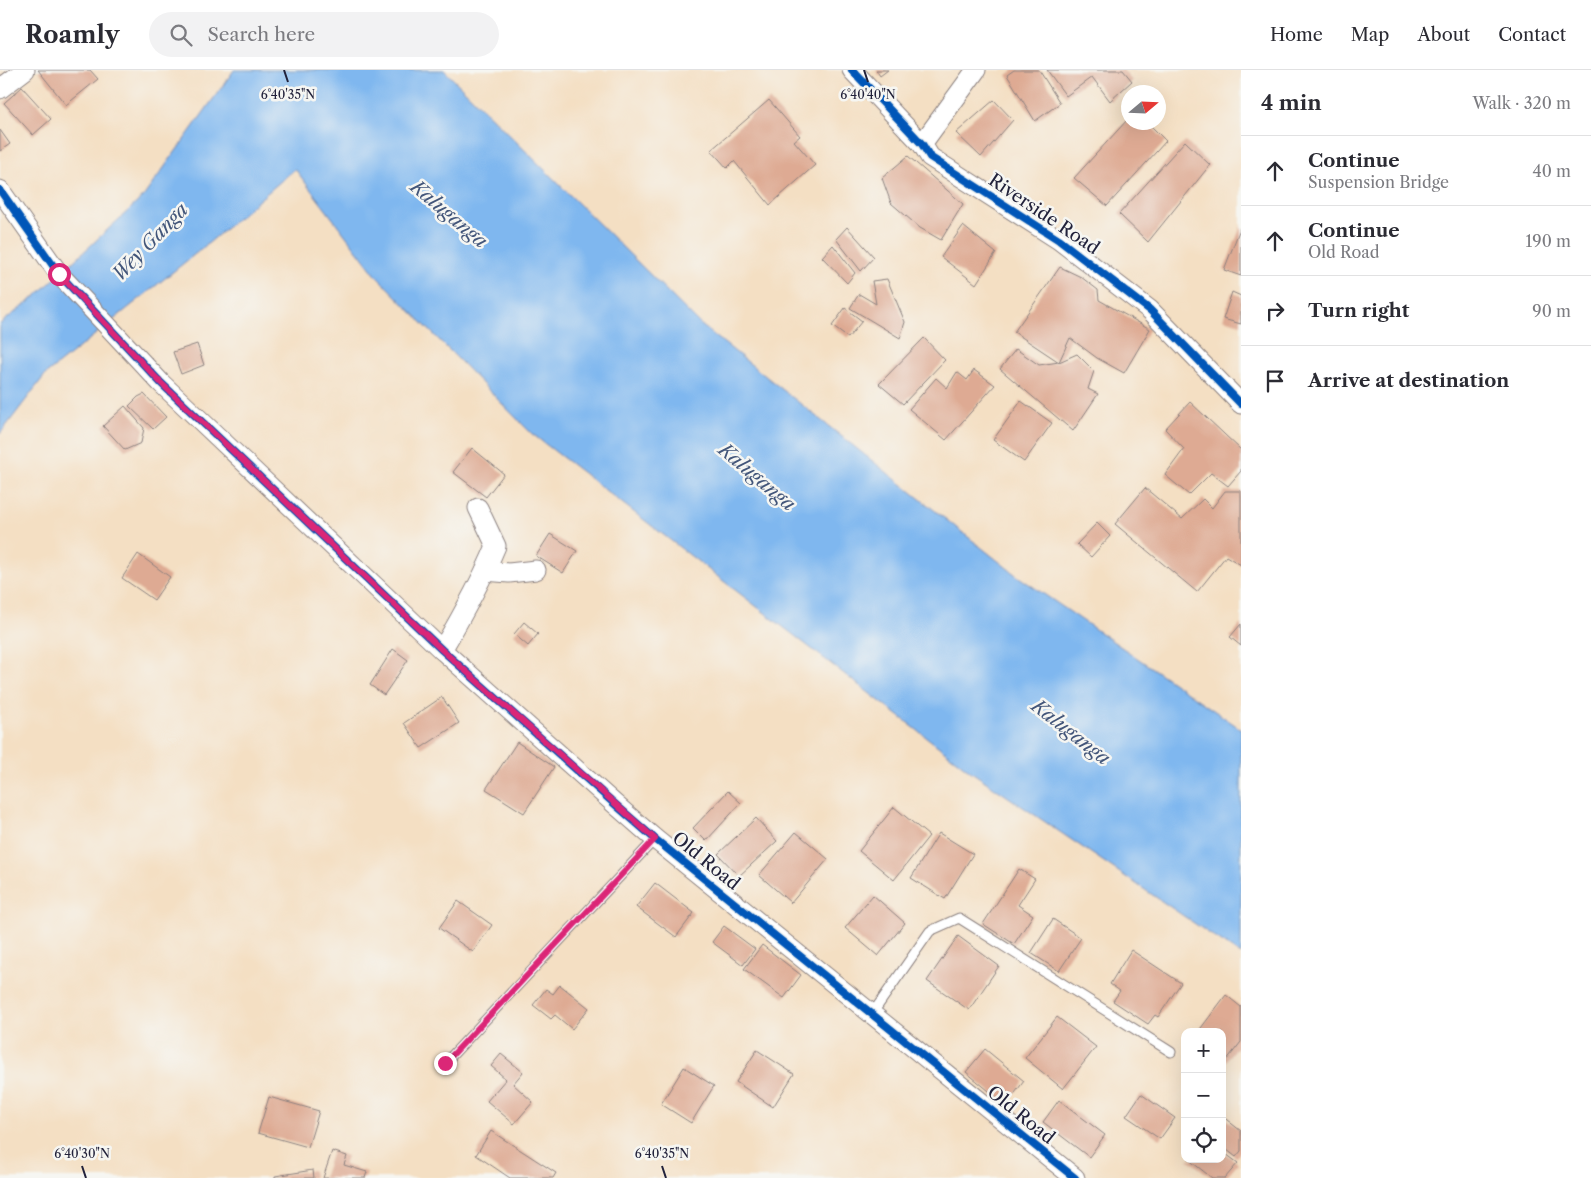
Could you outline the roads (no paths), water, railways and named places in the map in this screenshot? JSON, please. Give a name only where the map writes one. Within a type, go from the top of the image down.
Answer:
[{"type":"street","points":[[0,89],[25,70]]},
{"type":"street","name":"Riverside Road","points":[[852,70],[922,144],[930,157],[1059,240],[1150,310],[1241,404]]},
{"type":"street","points":[[922,144],[976,70]]},
{"type":"street","name":"Old Road","points":[[0,190],[59,274],[161,383],[442,650],[655,839],[1075,1178]]},
{"type":"street","points":[[442,650],[461,619],[486,571],[496,546],[478,508]]},
{"type":"street","points":[[486,571],[509,573],[536,570]]},
{"type":"lane","points":[[445,1063],[655,839]]},
{"type":"lane","points":[[872,1014],[930,930],[959,918],[1171,1052]]},
{"type":"water","points":[[234,70],[444,70],[700,324],[1016,575],[1241,729],[1241,955],[973,773],[531,433],[378,278],[295,169],[210,242],[45,375],[0,434],[0,324],[36,296],[143,197]]},
{"type":"water label","name":"Kaluganga","points":[[449,214]]},
{"type":"water label","name":"Wey Ganga","points":[[150,242]]},
{"type":"water label","name":"Kaluganga","points":[[757,477]]},
{"type":"water label","name":"Kaluganga","points":[[1071,732]]}]
